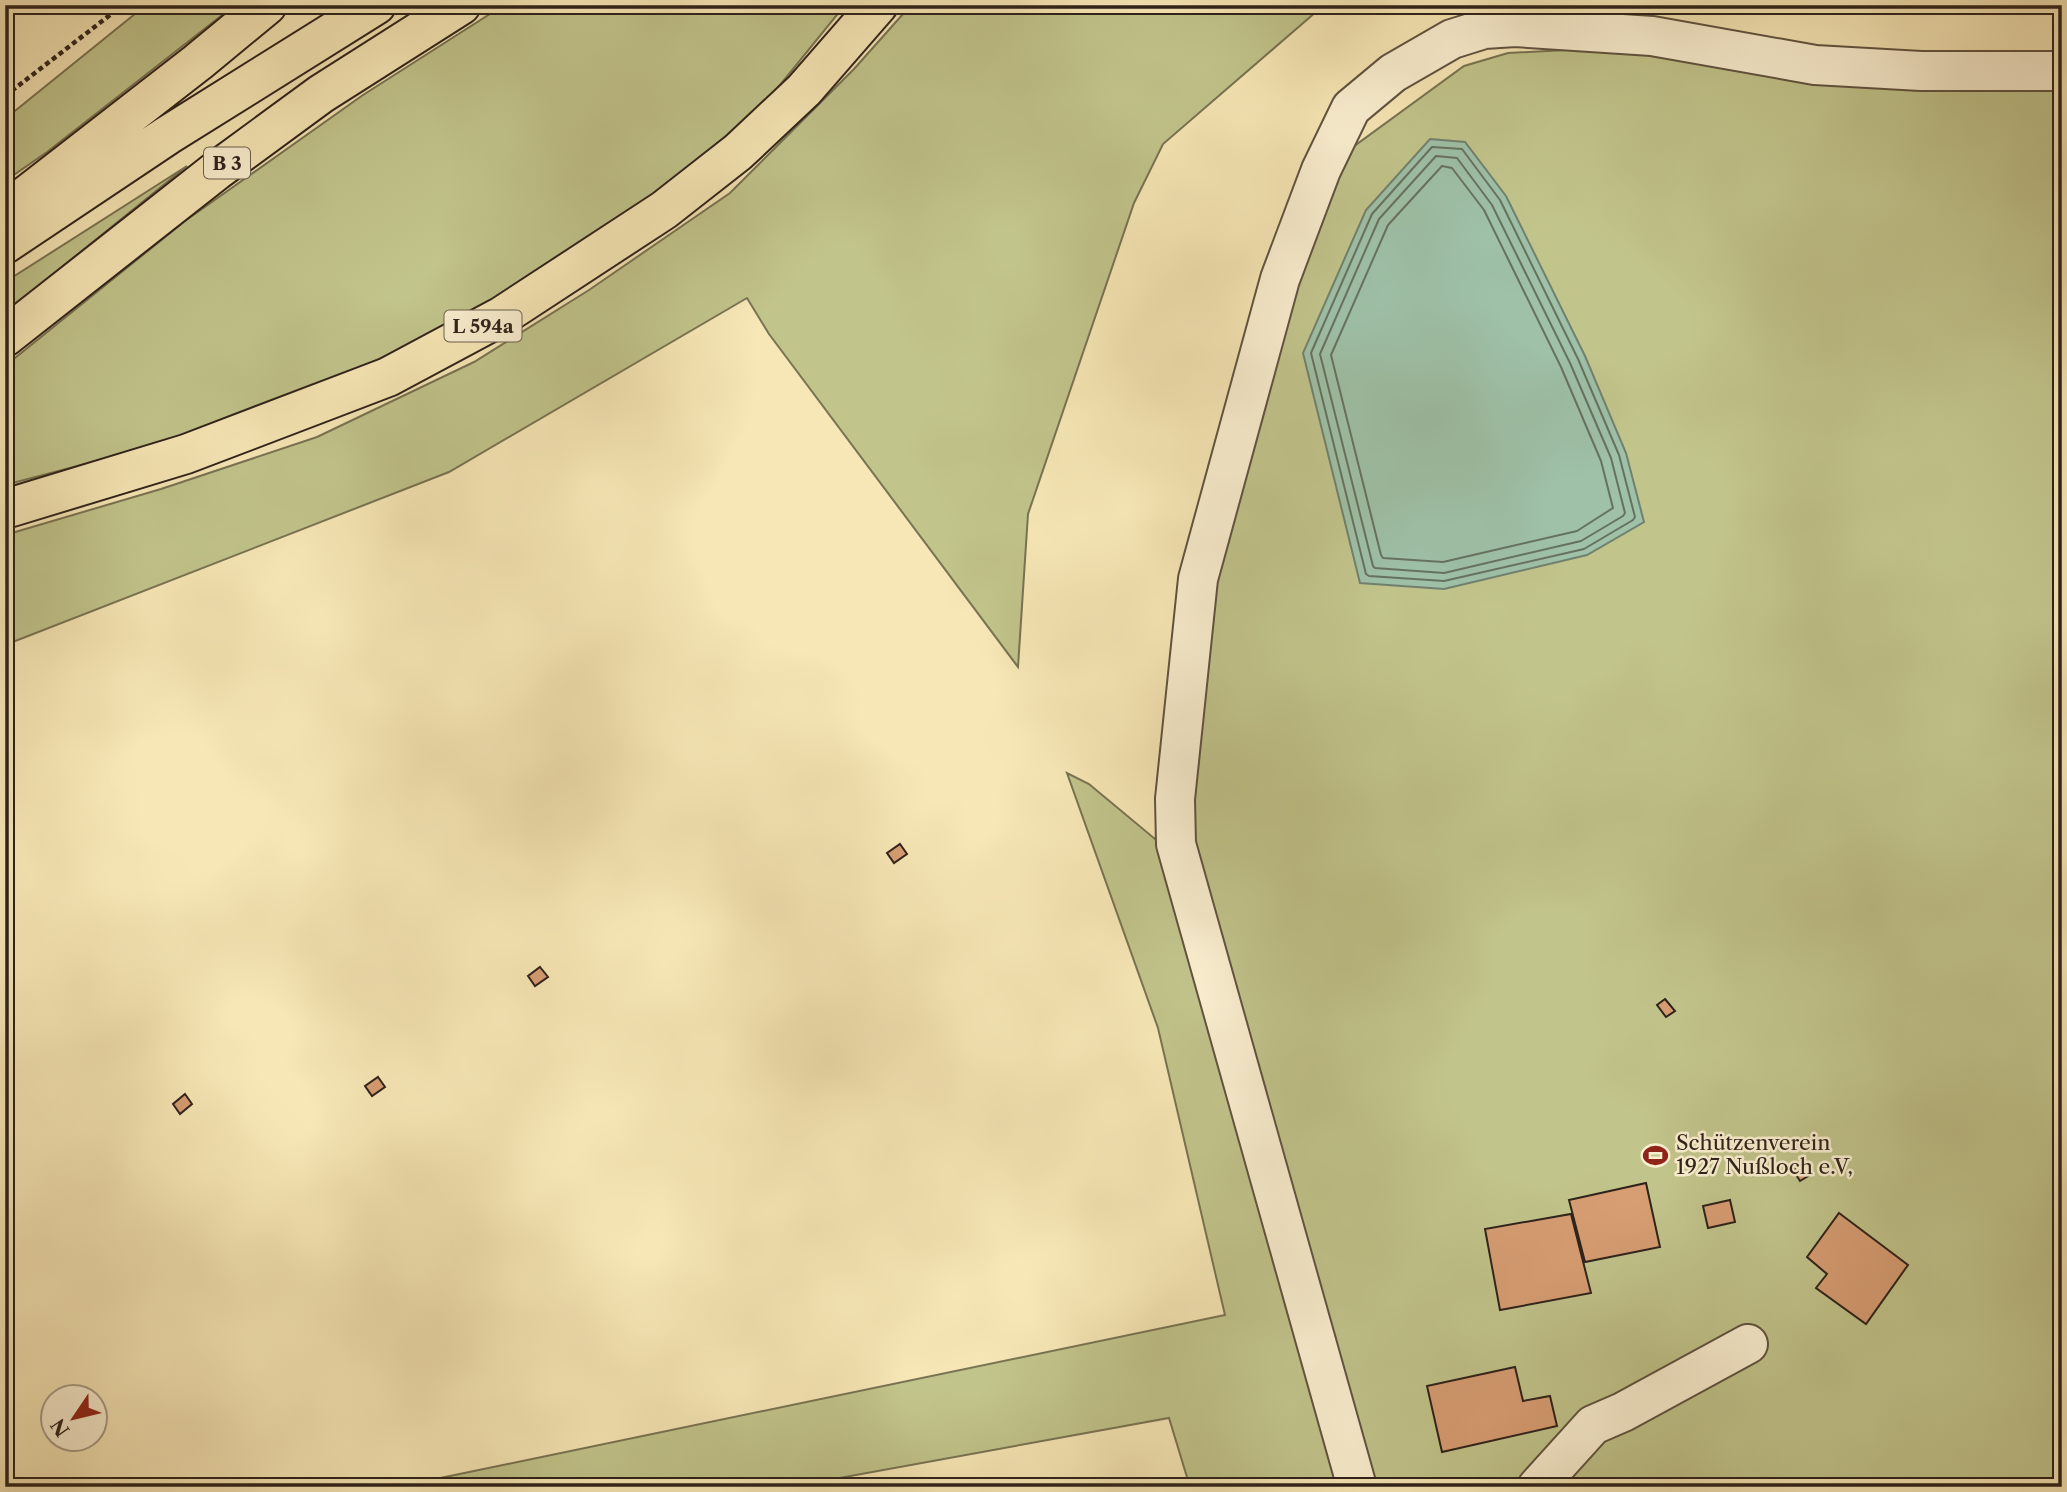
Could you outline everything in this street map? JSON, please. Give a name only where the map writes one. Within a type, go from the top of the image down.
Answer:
[{"type":"highway","points":[[5,212],[267,5]]},
{"type":"highway","name":"B 3","points":[[5,244],[168,135],[376,5]]},
{"type":"highway","name":"B 3","points":[[5,337],[226,163],[321,94],[461,5]]},
{"type":"highway","name":"L 594a","points":[[5,509],[186,454],[388,377],[502,316],[664,210],[738,152],[804,90],[878,5]]},
{"type":"lane","points":[[1357,1487],[1176,844],[1175,799],[1198,579],[1280,279],[1321,170],[1351,108],[1393,73],[1488,17],[1515,27],[1652,36],[1815,65],[1921,71],[2062,71]]},
{"type":"lane","points":[[1537,1487],[1593,1425],[1623,1412],[1748,1344]]},
{"type":"path","points":[[5,96],[123,5]]},
{"type":"shaded area","points":[[146,5],[235,5],[47,152],[5,181],[5,119]]},
{"type":"shaded area","points":[[504,5],[845,5],[763,106],[661,189],[538,275],[399,351],[192,436],[5,485],[5,366],[185,221],[363,95]]},
{"type":"shaded area","points":[[911,5],[1324,5],[1163,144],[1134,203],[1028,514],[1018,667],[769,334],[747,298],[449,472],[5,645],[5,535],[161,489],[317,437],[474,362],[589,290],[730,193],[854,69]]},
{"type":"shaded area","points":[[1603,48],[2062,85],[2062,1487],[1190,1487],[1169,1418],[790,1487],[397,1487],[1225,1315],[1158,1028],[1067,773],[1089,784],[1161,844],[1207,585],[1269,350],[1338,158],[1464,66],[1508,53]]},
{"type":"shaded area","points":[[187,166],[5,313],[5,282]]},
{"type":"water","points":[[1430,139],[1465,142],[1506,196],[1585,356],[1626,453],[1644,522],[1587,555],[1444,589],[1360,583],[1303,353],[1366,210]]},
{"type":"building","points":[[900,844],[907,854],[894,863],[887,853]]},
{"type":"building","points":[[540,967],[548,977],[535,986],[528,976]]},
{"type":"building","points":[[1665,999],[1675,1011],[1666,1017],[1657,1005]]},
{"type":"building","points":[[378,1077],[385,1087],[372,1096],[365,1086]]},
{"type":"building","points":[[185,1094],[192,1104],[180,1114],[173,1104]]},
{"type":"building","points":[[1802,1163],[1810,1175],[1800,1181],[1793,1170]]},
{"type":"building","points":[[1646,1183],[1660,1247],[1585,1262],[1569,1200]]},
{"type":"building","points":[[1730,1200],[1735,1222],[1708,1228],[1703,1206]]},
{"type":"building","points":[[1839,1213],[1908,1265],[1866,1324],[1816,1288],[1827,1274],[1807,1257]]},
{"type":"building","points":[[1571,1214],[1591,1293],[1500,1310],[1485,1229]]},
{"type":"building","points":[[1515,1367],[1523,1401],[1550,1396],[1557,1426],[1442,1452],[1427,1386]]},
{"type":"place","name":"Schützenverein 1927 Nußloch e.V,","points":[[1656,1155]]}]
